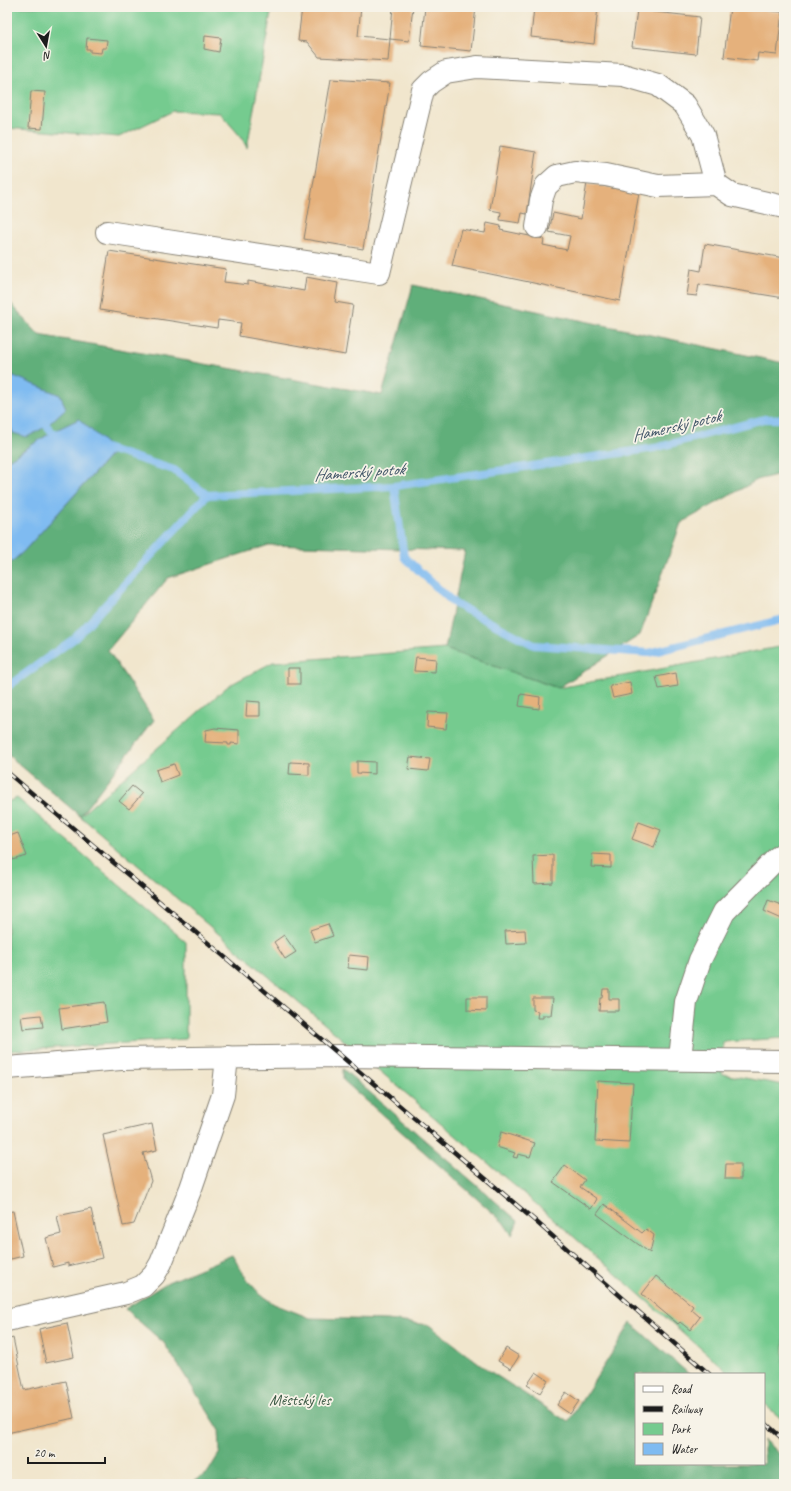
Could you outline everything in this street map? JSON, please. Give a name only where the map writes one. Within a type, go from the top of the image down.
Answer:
[{"type":"street","points":[[107,232],[379,273],[423,90],[431,82],[446,72],[477,67],[615,74],[658,85],[684,105],[699,128],[703,135],[716,184]]},
{"type":"street","points":[[537,227],[541,200],[546,186],[557,176],[575,172],[606,175],[658,186],[716,184],[732,195],[784,207]]},
{"type":"street","points":[[680,1059],[686,1002],[700,960],[720,919],[729,907],[777,858],[784,853]]},
{"type":"street","points":[[7,1068],[121,1059],[227,1057],[340,1056],[784,1061]]},
{"type":"street","points":[[7,1320],[126,1293],[143,1286],[154,1276],[161,1263],[191,1188],[223,1095],[227,1057]]},
{"type":"green space","points":[[7,7],[272,7],[247,148],[241,137],[220,113],[173,111],[119,137],[7,128]]},
{"type":"green space","points":[[413,285],[784,363],[784,473],[757,480],[681,523],[640,635],[558,688],[445,649],[465,551],[269,545],[168,578],[108,650],[154,720],[80,816],[7,754],[7,566],[24,551],[114,451],[52,432],[7,461],[7,418],[13,433],[14,376],[7,376],[7,299],[39,335],[382,395]]},
{"type":"green space","points":[[784,646],[784,1038],[723,1042],[722,1074],[784,1085],[784,1421],[765,1405],[765,1373],[729,1373],[542,1209],[80,816],[228,686],[273,662],[445,649],[558,688]]},
{"type":"green space","points":[[17,798],[186,942],[186,1039],[7,1051],[7,802]]},
{"type":"green space","points":[[343,1069],[518,1221],[512,1235],[503,1222],[343,1080]]},
{"type":"green space","name":"Městský les","points":[[232,1255],[248,1281],[261,1295],[274,1304],[310,1318],[387,1320],[429,1325],[488,1370],[568,1422],[631,1323],[688,1373],[635,1373],[635,1465],[765,1465],[765,1441],[784,1458],[784,1484],[191,1484],[208,1472],[220,1452],[219,1429],[164,1343],[125,1309],[168,1282]]},
{"type":"water","points":[[7,376],[14,376],[60,395],[66,408],[47,426],[27,437],[13,433],[7,418]]},
{"type":"water","points":[[79,419],[114,451],[24,551],[7,566],[7,461],[52,432]]},
{"type":"building","points":[[302,7],[361,7],[358,36],[390,39],[388,61],[319,57],[307,42],[298,41]]},
{"type":"building","points":[[393,7],[413,7],[409,41],[390,39]]},
{"type":"building","points":[[425,7],[476,7],[471,51],[421,46]]},
{"type":"building","points":[[534,7],[598,7],[594,44],[531,37]]},
{"type":"building","points":[[730,7],[782,12],[777,55],[758,53],[757,61],[724,57]]},
{"type":"building","points":[[637,10],[700,17],[696,54],[632,47]]},
{"type":"building","points":[[205,36],[221,38],[219,52],[204,49]]},
{"type":"building","points":[[87,38],[107,40],[106,48],[102,48],[101,53],[90,52],[90,49],[86,49]]},
{"type":"building","points":[[331,79],[390,83],[363,249],[304,239]]},
{"type":"building","points":[[31,91],[45,92],[42,129],[28,128]]},
{"type":"building","points":[[500,146],[536,152],[527,214],[522,213],[520,223],[500,220],[501,212],[490,210]]},
{"type":"building","points":[[587,183],[639,193],[620,301],[452,266],[461,229],[485,233],[487,223],[501,226],[500,230],[544,239],[543,245],[567,250],[570,236],[549,232],[553,213],[581,219]]},
{"type":"building","points":[[705,244],[784,258],[784,298],[699,284],[697,296],[687,295],[691,269],[701,271]]},
{"type":"building","points":[[109,251],[226,269],[224,282],[248,285],[248,281],[304,291],[306,277],[338,283],[335,302],[353,305],[345,355],[239,336],[241,323],[218,320],[217,328],[100,310]]},
{"type":"building","points":[[416,657],[436,659],[435,672],[414,671]]},
{"type":"building","points":[[288,668],[300,668],[300,684],[288,684]]},
{"type":"building","points":[[676,673],[678,686],[659,689],[656,677]]},
{"type":"building","points":[[630,682],[632,694],[613,698],[610,686]]},
{"type":"building","points":[[521,694],[540,697],[539,709],[519,706]]},
{"type":"building","points":[[247,701],[260,702],[260,716],[246,716]]},
{"type":"building","points":[[428,712],[448,713],[446,729],[427,727]]},
{"type":"building","points":[[215,728],[239,730],[239,744],[231,743],[231,745],[228,745],[228,743],[205,742],[206,730]]},
{"type":"building","points":[[410,757],[430,759],[428,771],[408,769]]},
{"type":"building","points":[[357,761],[375,762],[375,774],[357,773]]},
{"type":"building","points":[[290,762],[309,763],[309,775],[289,774]]},
{"type":"building","points":[[174,764],[178,775],[160,782],[156,770]]},
{"type":"building","points":[[132,786],[142,794],[129,809],[119,801]]},
{"type":"building","points":[[639,822],[661,830],[654,847],[632,839]]},
{"type":"building","points":[[18,833],[27,856],[13,860],[7,843],[7,837]]},
{"type":"building","points":[[592,854],[611,855],[611,868],[591,867]]},
{"type":"building","points":[[553,855],[553,883],[534,884],[533,856]]},
{"type":"building","points":[[768,900],[784,906],[782,919],[764,911]]},
{"type":"building","points":[[328,924],[333,936],[315,942],[310,930]]},
{"type":"building","points":[[525,930],[526,943],[506,944],[505,931]]},
{"type":"building","points":[[284,935],[296,952],[285,959],[274,942]]},
{"type":"building","points":[[349,955],[369,957],[368,970],[348,968]]},
{"type":"building","points":[[603,989],[609,989],[609,999],[619,999],[619,1011],[599,1011],[600,998],[602,998]]},
{"type":"building","points":[[467,997],[486,997],[486,1011],[467,1010]]},
{"type":"building","points":[[533,998],[553,998],[551,1015],[543,1015],[543,1018],[537,1018],[538,1011],[533,1010]]},
{"type":"building","points":[[104,1002],[107,1022],[62,1029],[59,1008]]},
{"type":"building","points":[[41,1015],[43,1027],[23,1029],[21,1017]]},
{"type":"building","points":[[598,1081],[633,1083],[629,1143],[595,1141]]},
{"type":"building","points":[[152,1124],[157,1150],[143,1153],[151,1181],[134,1224],[123,1226],[103,1135]]},
{"type":"building","points":[[501,1132],[535,1143],[530,1157],[518,1154],[517,1158],[513,1157],[515,1153],[497,1147]]},
{"type":"building","points":[[726,1164],[741,1164],[741,1179],[725,1179]]},
{"type":"building","points":[[565,1165],[585,1180],[580,1187],[597,1199],[591,1209],[553,1182]]},
{"type":"building","points":[[604,1204],[642,1233],[646,1229],[654,1235],[650,1253],[597,1214]]},
{"type":"building","points":[[91,1209],[102,1258],[68,1266],[68,1263],[53,1267],[46,1238],[61,1234],[57,1216]]},
{"type":"building","points":[[13,1211],[23,1256],[7,1260],[7,1212]]},
{"type":"building","points":[[656,1276],[693,1306],[691,1309],[700,1317],[690,1330],[680,1322],[678,1324],[642,1294]]},
{"type":"building","points":[[67,1323],[74,1357],[46,1363],[39,1329]]},
{"type":"building","points":[[13,1338],[24,1390],[66,1381],[74,1418],[7,1433],[7,1340]]},
{"type":"building","points":[[506,1348],[519,1356],[511,1369],[498,1361]]},
{"type":"building","points":[[536,1372],[548,1380],[540,1393],[527,1385]]},
{"type":"building","points":[[566,1392],[579,1401],[570,1414],[557,1405]]},
{"type":"waterway","points":[[40,418],[52,432],[62,435]]},
{"type":"waterway","name":"Hamerský potok","points":[[7,687],[75,638],[207,495],[394,486],[655,448],[764,419],[784,419]]},
{"type":"waterway","points":[[105,448],[174,470],[207,495]]},
{"type":"waterway","points":[[394,486],[404,557],[455,604],[534,645],[649,653],[784,619]]},
{"type":"railway","points":[[7,772],[533,1219],[708,1373]]},
{"type":"railway","points":[[765,1423],[784,1440]]}]
